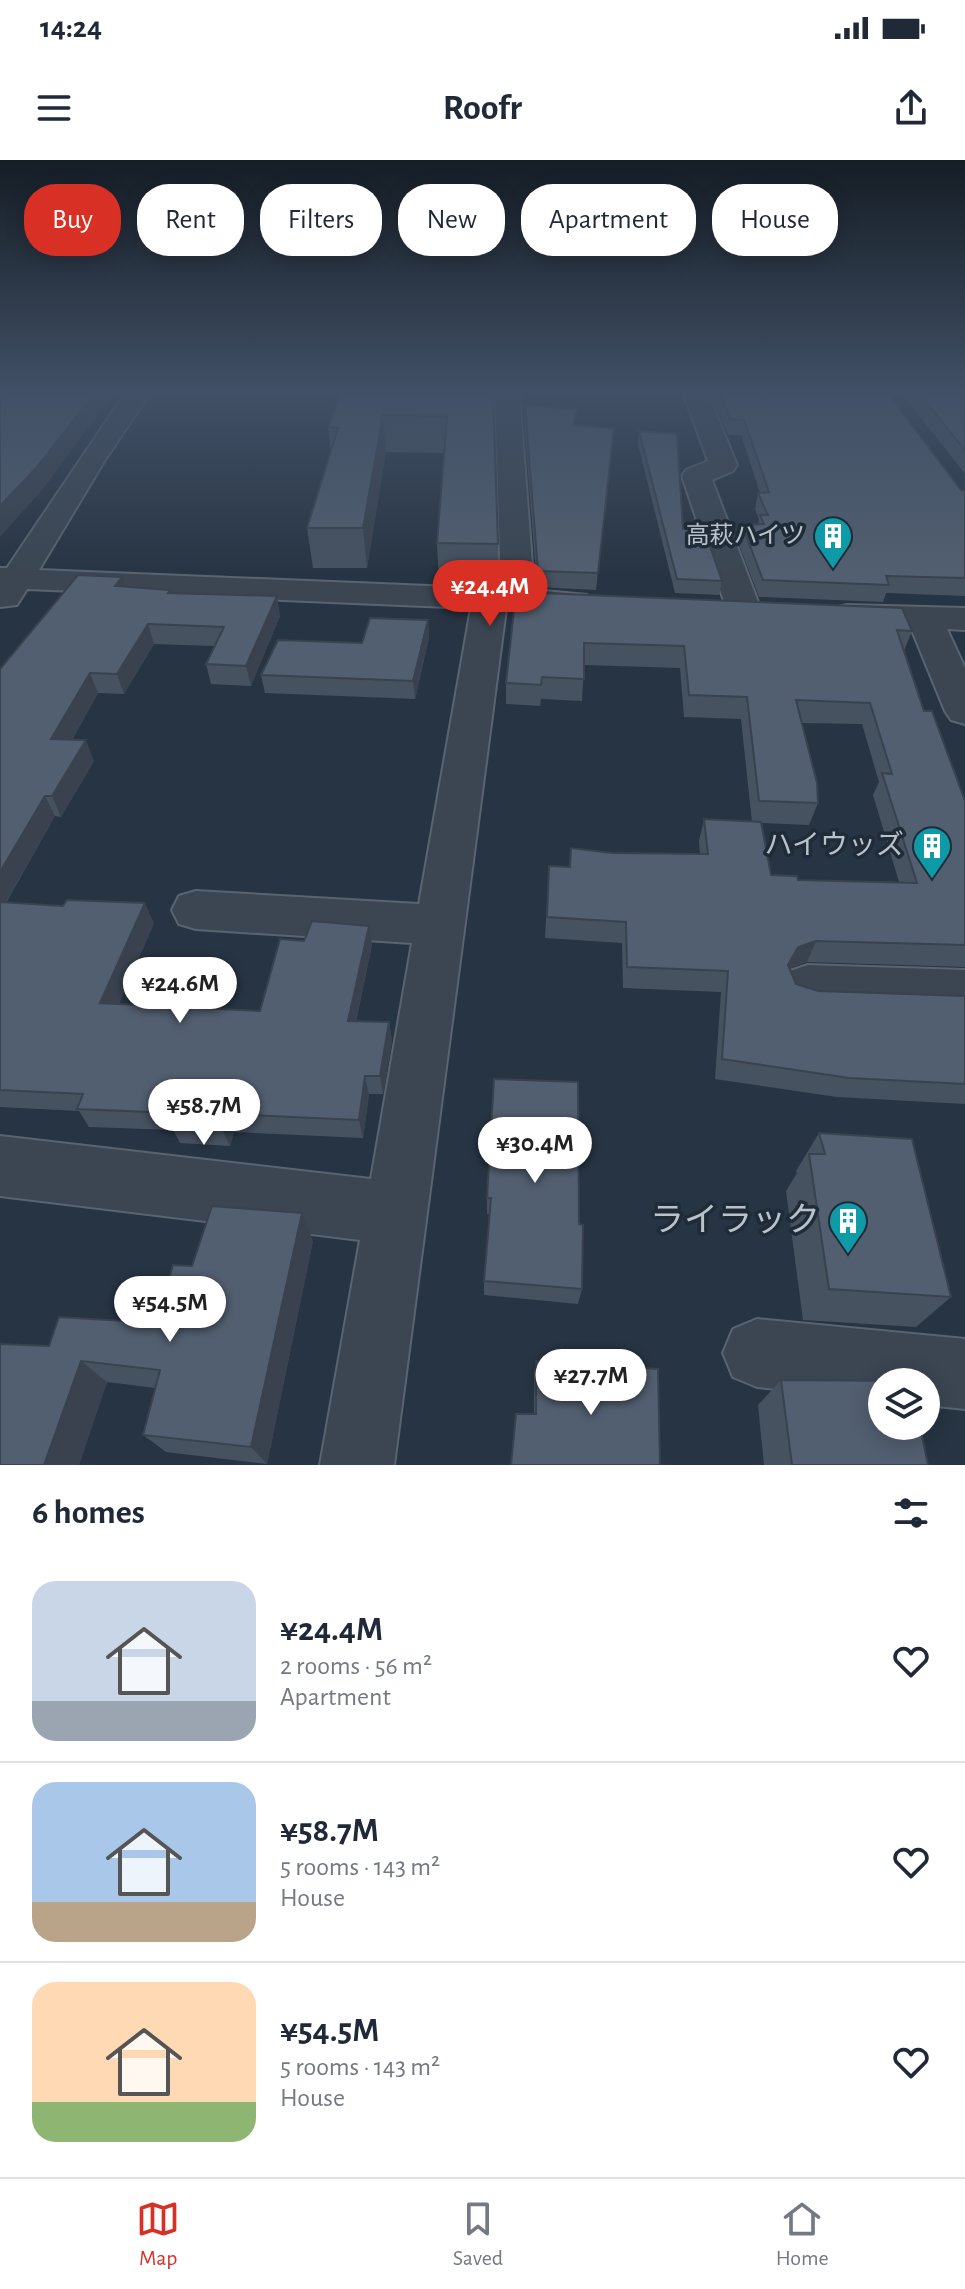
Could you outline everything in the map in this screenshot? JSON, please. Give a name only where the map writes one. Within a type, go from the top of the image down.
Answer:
[{"type":"street","points":[[0,606],[8,577],[96,453]]},
{"type":"street","points":[[357,1465],[440,925],[504,599],[506,453]]},
{"type":"street","points":[[718,453],[723,465],[696,476],[744,610]]},
{"type":"street","points":[[8,577],[608,604]]},
{"type":"street","points":[[819,613],[965,619]]},
{"type":"street","points":[[925,618],[965,711]]},
{"type":"street","points":[[196,910],[440,925]]},
{"type":"street","points":[[808,987],[965,992]]},
{"type":"street","points":[[0,1166],[397,1213]]},
{"type":"street","points":[[757,1353],[965,1374]]},
{"type":"building","points":[[0,453],[48,453],[36,468],[0,506]]},
{"type":"building","points":[[330,453],[376,453],[363,528],[307,528]]},
{"type":"building","points":[[444,453],[495,453],[498,544],[437,543]]},
{"type":"building","points":[[529,453],[611,453],[598,573],[538,571]]},
{"type":"building","points":[[645,453],[678,453],[683,529],[704,529],[722,581],[677,579]]},
{"type":"building","points":[[755,453],[933,453],[961,490],[965,491],[965,578],[886,576],[889,585],[763,580],[742,525],[764,524],[760,515],[768,515],[758,493],[769,492]]},
{"type":"building","points":[[78,575],[122,577],[115,586],[170,590],[168,593],[277,596],[246,666],[206,664],[224,627],[148,624],[117,674],[90,673],[51,739],[86,740],[52,796],[45,796],[0,872],[0,669]]},
{"type":"building","points":[[516,592],[902,608],[912,631],[897,630],[924,711],[932,711],[965,801],[965,945],[816,941],[798,947],[788,965],[796,984],[818,991],[965,996],[965,1084],[849,1078],[722,1059],[728,971],[627,967],[626,922],[547,917],[549,866],[570,867],[571,848],[612,853],[708,854],[704,819],[761,822],[771,875],[797,876],[798,880],[917,883],[882,773],[892,774],[870,703],[796,700],[817,783],[818,803],[759,801],[747,697],[689,695],[684,646],[584,643],[584,679],[542,677],[541,685],[506,683]]},
{"type":"building","points":[[370,618],[428,620],[413,681],[261,675],[278,640],[362,643]]},
{"type":"building","points":[[67,900],[145,903],[100,1003],[260,1011],[280,939],[304,941],[312,921],[369,926],[348,1021],[389,1022],[380,1076],[365,1076],[359,1120],[226,1114],[222,1129],[171,1125],[175,1113],[77,1109],[83,1094],[0,1090],[0,902],[63,906]]},
{"type":"building","points":[[494,1079],[578,1082],[582,1289],[484,1281],[491,1198],[487,1198]]},
{"type":"building","points":[[819,1133],[912,1139],[951,1297],[829,1289],[809,1154],[825,1154]]},
{"type":"building","points":[[212,1206],[302,1213],[251,1447],[143,1435],[160,1370],[81,1361],[44,1465],[0,1465],[0,1344],[49,1346],[59,1317],[156,1323],[173,1265],[192,1266]]},
{"type":"building","points":[[536,1361],[658,1369],[660,1465],[511,1465],[516,1414],[536,1414]]},
{"type":"building","points":[[781,1380],[868,1381],[868,1440],[923,1440],[928,1465],[792,1465]]},
{"type":"place","name":"高萩ハイツ","points":[[833,570]]},
{"type":"place","name":"ハイウッズ","points":[[932,880]]},
{"type":"place","name":"ライラック","points":[[848,1255]]}]
